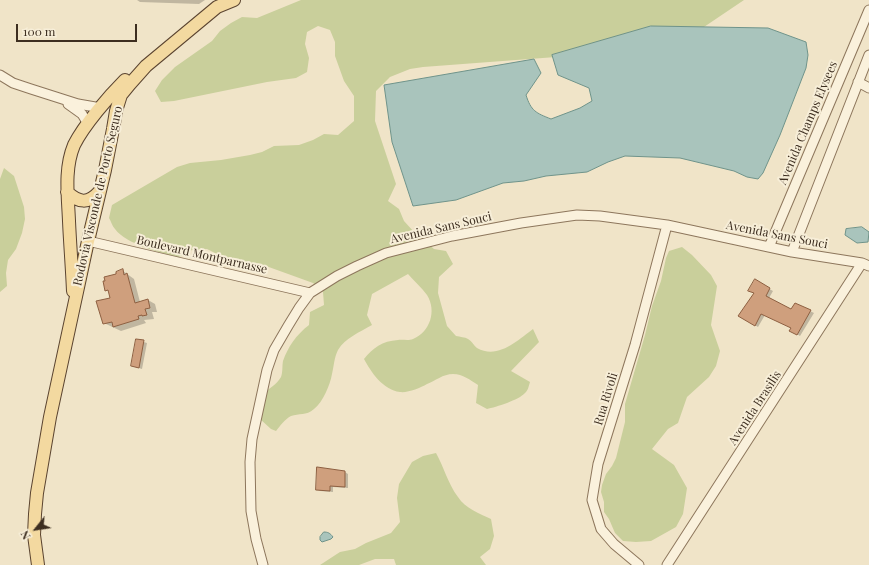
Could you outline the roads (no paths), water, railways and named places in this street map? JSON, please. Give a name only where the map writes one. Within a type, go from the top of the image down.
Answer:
[{"type":"main road","points":[[221,4],[234,0]]},
{"type":"main road","name":"Rodovia Visconde de Porto Seguro","points":[[74,307],[67,192],[68,171],[74,147],[88,124],[117,88],[141,64],[221,4]]},
{"type":"main road","name":"Rodovia Visconde de Porto Seguro","points":[[38,565],[34,535],[35,514],[37,493],[50,417],[116,111],[121,96],[146,66],[221,4]]},
{"type":"main road","points":[[67,192],[77,200],[87,201],[94,198],[99,192]]},
{"type":"street","name":"Avenida Champs Elysees","points":[[769,247],[869,10]]},
{"type":"street","points":[[792,252],[869,55]]},
{"type":"street","points":[[0,75],[13,83],[60,99],[101,108]]},
{"type":"street","points":[[858,82],[869,88]]},
{"type":"street","points":[[60,99],[80,112],[88,124]]},
{"type":"street","name":"Avenida Sans Souci","points":[[263,565],[251,511],[250,462],[252,439],[267,370],[274,350],[299,308],[310,293],[337,276],[386,252],[452,236],[521,223],[585,215],[667,225],[792,252],[865,265]]},
{"type":"street","name":"Rua Rivoli","points":[[639,565],[614,544],[602,529],[592,500],[598,464],[635,345],[667,225]]},
{"type":"street","name":"Boulevard Montparnasse","points":[[88,241],[310,293]]},
{"type":"street","name":"Avenida Brasilis","points":[[667,565],[865,265]]},
{"type":"water","points":[[651,26],[768,28],[806,42],[808,55],[806,68],[780,135],[763,173],[758,179],[747,177],[734,171],[680,158],[625,156],[587,172],[546,176],[524,181],[503,183],[456,200],[413,206],[392,142],[384,85],[534,59],[541,73],[526,95],[530,105],[535,111],[551,119],[580,108],[592,101],[589,88],[558,75],[552,55]]},
{"type":"water","points":[[862,227],[869,232],[868,242],[857,243],[845,235],[846,229]]},
{"type":"water","points":[[324,532],[329,533],[333,537],[322,542],[320,537]]}]
